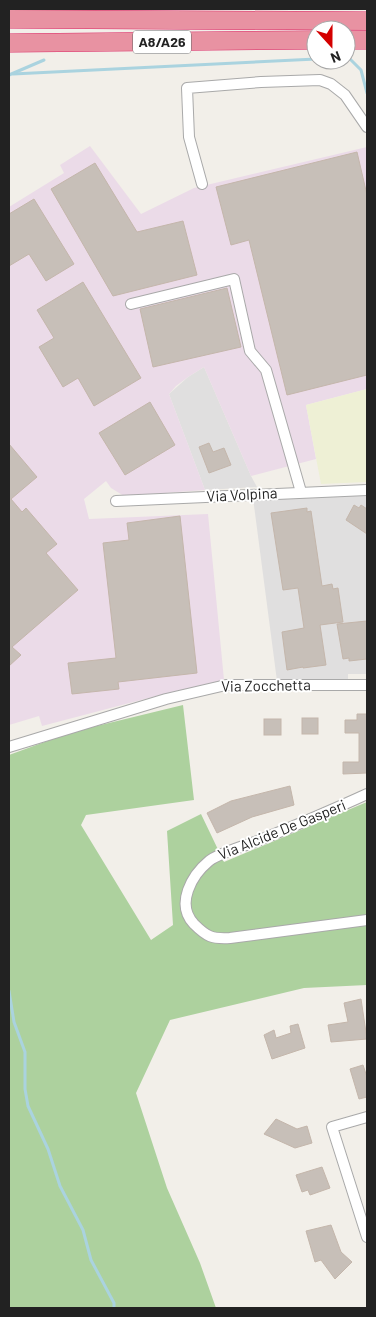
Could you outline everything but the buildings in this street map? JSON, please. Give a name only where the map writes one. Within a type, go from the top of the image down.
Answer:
[{"type":"highway","name":"A8/A26","points":[[9,20],[367,21]]},
{"type":"highway","name":"A8/A26","points":[[9,43],[306,40]]},
{"type":"street","points":[[202,184],[190,137],[187,88],[261,82],[320,80],[331,84],[345,95],[367,127]]},
{"type":"street","points":[[131,304],[234,279],[250,351],[266,370],[301,492]]},
{"type":"street","name":"Via Volpina","points":[[116,501],[367,490]]},
{"type":"street","name":"Via Zocchetta","points":[[9,746],[166,699],[226,684],[367,685]]},
{"type":"street","name":"Via Alcide De Gasperi","points":[[367,794],[210,860],[195,876],[186,892],[186,904],[190,919],[200,930],[214,939],[367,920]]},
{"type":"street","points":[[367,1117],[332,1127],[367,1237]]},
{"type":"shaded area","points":[[90,146],[141,214],[194,188],[367,147],[367,389],[306,405],[316,459],[251,476],[204,367],[176,386],[169,394],[205,490],[124,496],[111,488],[106,481],[84,499],[89,519],[208,514],[224,680],[42,726],[39,716],[9,725],[9,207],[64,173],[60,165]]},
{"type":"shaded area","points":[[204,367],[257,487],[205,490],[169,394],[188,377]]},
{"type":"shaded area","points":[[367,495],[367,674],[348,674],[348,679],[277,681],[253,498]]},
{"type":"green space","points":[[367,389],[367,482],[321,484],[306,405]]},
{"type":"green space","points":[[183,705],[194,800],[86,815],[81,825],[151,940],[173,925],[167,831],[201,814],[224,862],[367,802],[367,985],[304,988],[170,1020],[136,1093],[167,1188],[200,1263],[216,1308],[9,1308],[9,755],[72,732]]},
{"type":"waterway","points":[[13,74],[306,59]]},
{"type":"waterway","points":[[9,75],[44,60]]},
{"type":"waterway","points":[[356,65],[361,70],[367,93]]},
{"type":"waterway","points":[[9,991],[14,1022],[25,1052],[25,1089],[28,1106],[48,1149],[60,1186],[83,1230],[91,1260],[114,1303],[114,1308]]}]
